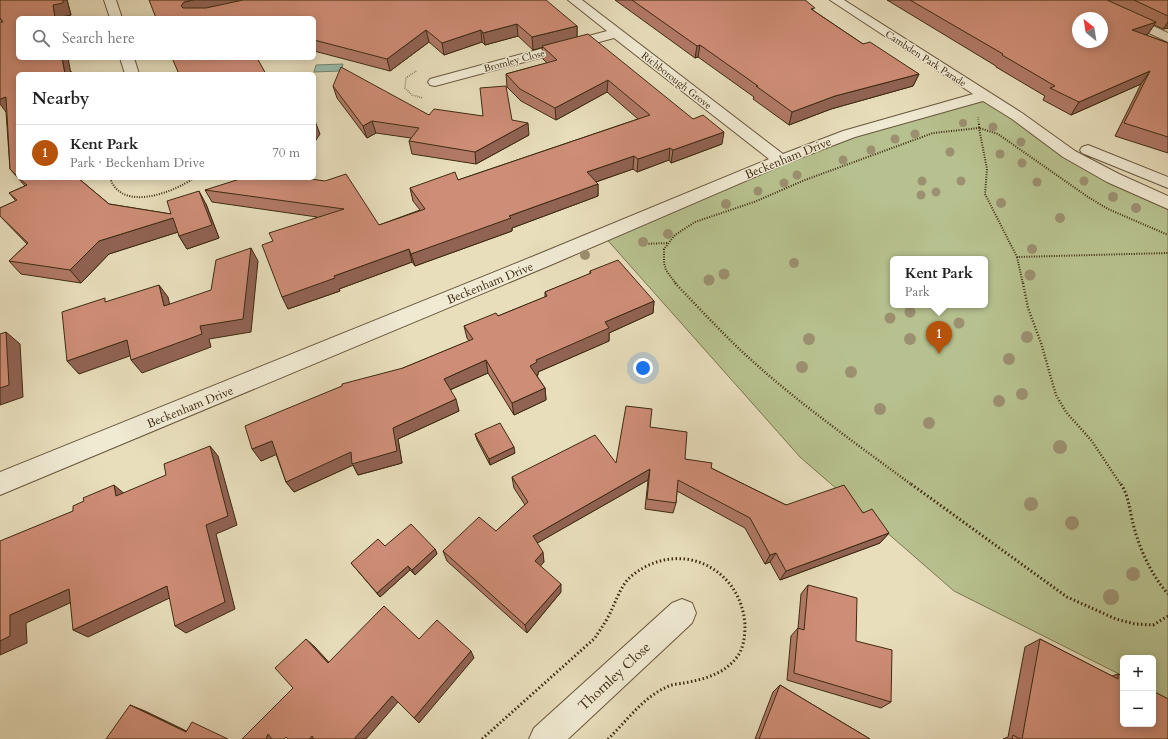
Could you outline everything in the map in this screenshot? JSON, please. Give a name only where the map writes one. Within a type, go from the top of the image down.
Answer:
[{"type":"street","points":[[110,0],[115,16]]},
{"type":"street","name":"Richborough Grove","points":[[574,0],[781,160]]},
{"type":"street","name":"Cambden Park Parade","points":[[836,0],[981,105],[1017,116],[1112,161],[1168,183]]},
{"type":"street","points":[[1089,0],[1168,38]]},
{"type":"street","name":"Bromley Close","points":[[435,82],[616,33]]},
{"type":"street","points":[[128,60],[131,72]]},
{"type":"street","name":"Beckenham Drive","points":[[0,484],[524,269],[781,160],[849,134],[981,105]]},
{"type":"street","name":"Cambden Park Parade","points":[[1017,116],[1069,154],[1095,169],[1168,203]]},
{"type":"street","name":"Thornley Close","points":[[545,739],[682,613]]},
{"type":"path","points":[[981,105],[979,128],[986,169],[985,194],[1017,257],[1028,308],[1041,343],[1056,395],[1066,412],[1091,440],[1125,490],[1130,504],[1132,519],[1145,558],[1157,581],[1168,594]]},
{"type":"path","points":[[1168,235],[1108,209],[1088,197],[998,134],[979,128],[933,133],[805,180],[754,202],[695,222],[675,236],[664,249],[664,263],[670,277],[730,340],[764,371],[825,421],[1067,597],[1116,619],[1135,624],[1153,625],[1168,616]]},
{"type":"path","points":[[110,180],[115,188],[124,193],[132,196],[144,196],[169,191],[190,180]]},
{"type":"path","points":[[1017,257],[1168,253]]},
{"type":"green space","points":[[984,96],[1049,140],[1168,203],[1168,699],[1156,693],[1156,655],[1120,655],[1120,674],[954,591],[800,457],[603,235],[781,160]]},
{"type":"shaded area","points":[[343,64],[341,71],[314,72],[316,65]]},
{"type":"building","points":[[0,0],[63,0],[63,3],[53,5],[55,16],[16,16],[16,60],[62,60],[65,72],[16,72],[16,175],[10,169],[6,97],[0,99],[0,22],[3,22],[0,18]]},
{"type":"building","points":[[149,0],[193,0],[184,2],[181,6],[183,8],[206,8],[243,0],[546,0],[577,26],[532,37],[517,24],[483,33],[481,30],[442,43],[426,30],[387,59],[316,41],[316,16],[155,16]]},
{"type":"building","points":[[632,0],[805,0],[815,8],[811,9],[863,44],[870,42],[919,74],[835,96],[792,112],[700,45],[697,46]]},
{"type":"building","points":[[910,0],[1107,0],[1156,22],[1132,30],[1168,43],[1168,137],[1124,123],[1150,71],[1079,102],[1050,88],[1055,86],[1002,55],[1003,54]]},
{"type":"building","points":[[1134,0],[1168,0],[1168,16]]},
{"type":"building","points":[[588,34],[693,119],[703,115],[724,132],[673,150],[670,148],[638,159],[634,156],[587,172],[598,184],[509,216],[511,218],[411,254],[409,249],[334,276],[335,278],[282,297],[262,245],[273,241],[269,233],[344,209],[205,190],[237,180],[325,181],[346,174],[379,225],[425,209],[410,188],[455,172],[458,180],[650,115],[608,80],[555,108],[520,89],[506,74],[557,60],[542,46]]},
{"type":"building","points":[[173,60],[258,60],[265,72],[178,72]]},
{"type":"building","points":[[341,67],[429,115],[434,109],[483,116],[480,88],[506,86],[512,120],[528,123],[475,152],[409,141],[419,128],[372,121],[363,126],[333,86]]},
{"type":"building","points":[[21,180],[80,180],[109,204],[171,214],[167,201],[199,191],[212,225],[179,236],[173,218],[99,241],[70,270],[9,261],[28,243],[0,216],[0,208],[17,200],[9,193],[27,185]]},
{"type":"building","points":[[251,248],[243,319],[200,326],[202,334],[131,360],[127,340],[67,361],[62,312],[105,298],[105,302],[159,285],[164,306],[211,290],[216,260]]},
{"type":"building","points":[[618,260],[654,301],[605,322],[609,328],[536,360],[537,362],[530,366],[545,388],[512,403],[486,360],[444,379],[456,399],[393,428],[397,451],[352,464],[351,452],[286,482],[272,441],[252,449],[245,426],[342,386],[342,384],[403,368],[473,339],[464,326],[496,313],[498,316],[547,296],[545,292]]},
{"type":"building","points":[[6,332],[9,385],[0,388],[0,334]]},
{"type":"building","points":[[626,406],[652,409],[650,427],[687,432],[685,459],[712,463],[711,468],[786,505],[844,485],[863,513],[872,509],[889,533],[786,571],[776,553],[770,555],[750,518],[678,480],[676,503],[647,499],[650,469],[533,536],[543,552],[535,561],[561,584],[525,625],[443,551],[479,517],[496,531],[528,502],[512,477],[595,435],[616,463]]},
{"type":"building","points":[[500,423],[514,447],[489,459],[475,434]]},
{"type":"building","points":[[210,446],[228,516],[206,525],[225,602],[175,626],[167,586],[73,630],[69,589],[10,615],[10,636],[0,641],[0,541],[73,511],[73,506],[84,501],[83,498],[114,485],[116,496],[166,475],[164,464]]},
{"type":"building","points":[[411,524],[435,549],[412,570],[408,566],[377,593],[351,563],[378,539],[385,546]]},
{"type":"building","points":[[808,585],[857,598],[856,641],[892,650],[891,702],[794,673],[798,628],[804,630]]},
{"type":"building","points":[[384,606],[419,639],[437,620],[471,651],[414,718],[392,696],[354,739],[314,739],[312,736],[309,739],[288,739],[286,737],[284,739],[272,739],[268,734],[266,739],[242,739],[293,688],[275,668],[306,639],[328,663]]},
{"type":"building","points":[[1040,639],[1118,679],[1118,674],[1120,675],[1120,727],[1156,727],[1156,693],[1168,699],[1168,739],[1022,739]]},
{"type":"building","points":[[780,685],[870,739],[759,739]]},
{"type":"building","points":[[130,705],[186,732],[192,722],[228,739],[106,739]]},
{"type":"building","points":[[1013,735],[1020,739],[1012,739]]},
{"type":"place","name":"Kent Park","points":[[939,354]]}]
